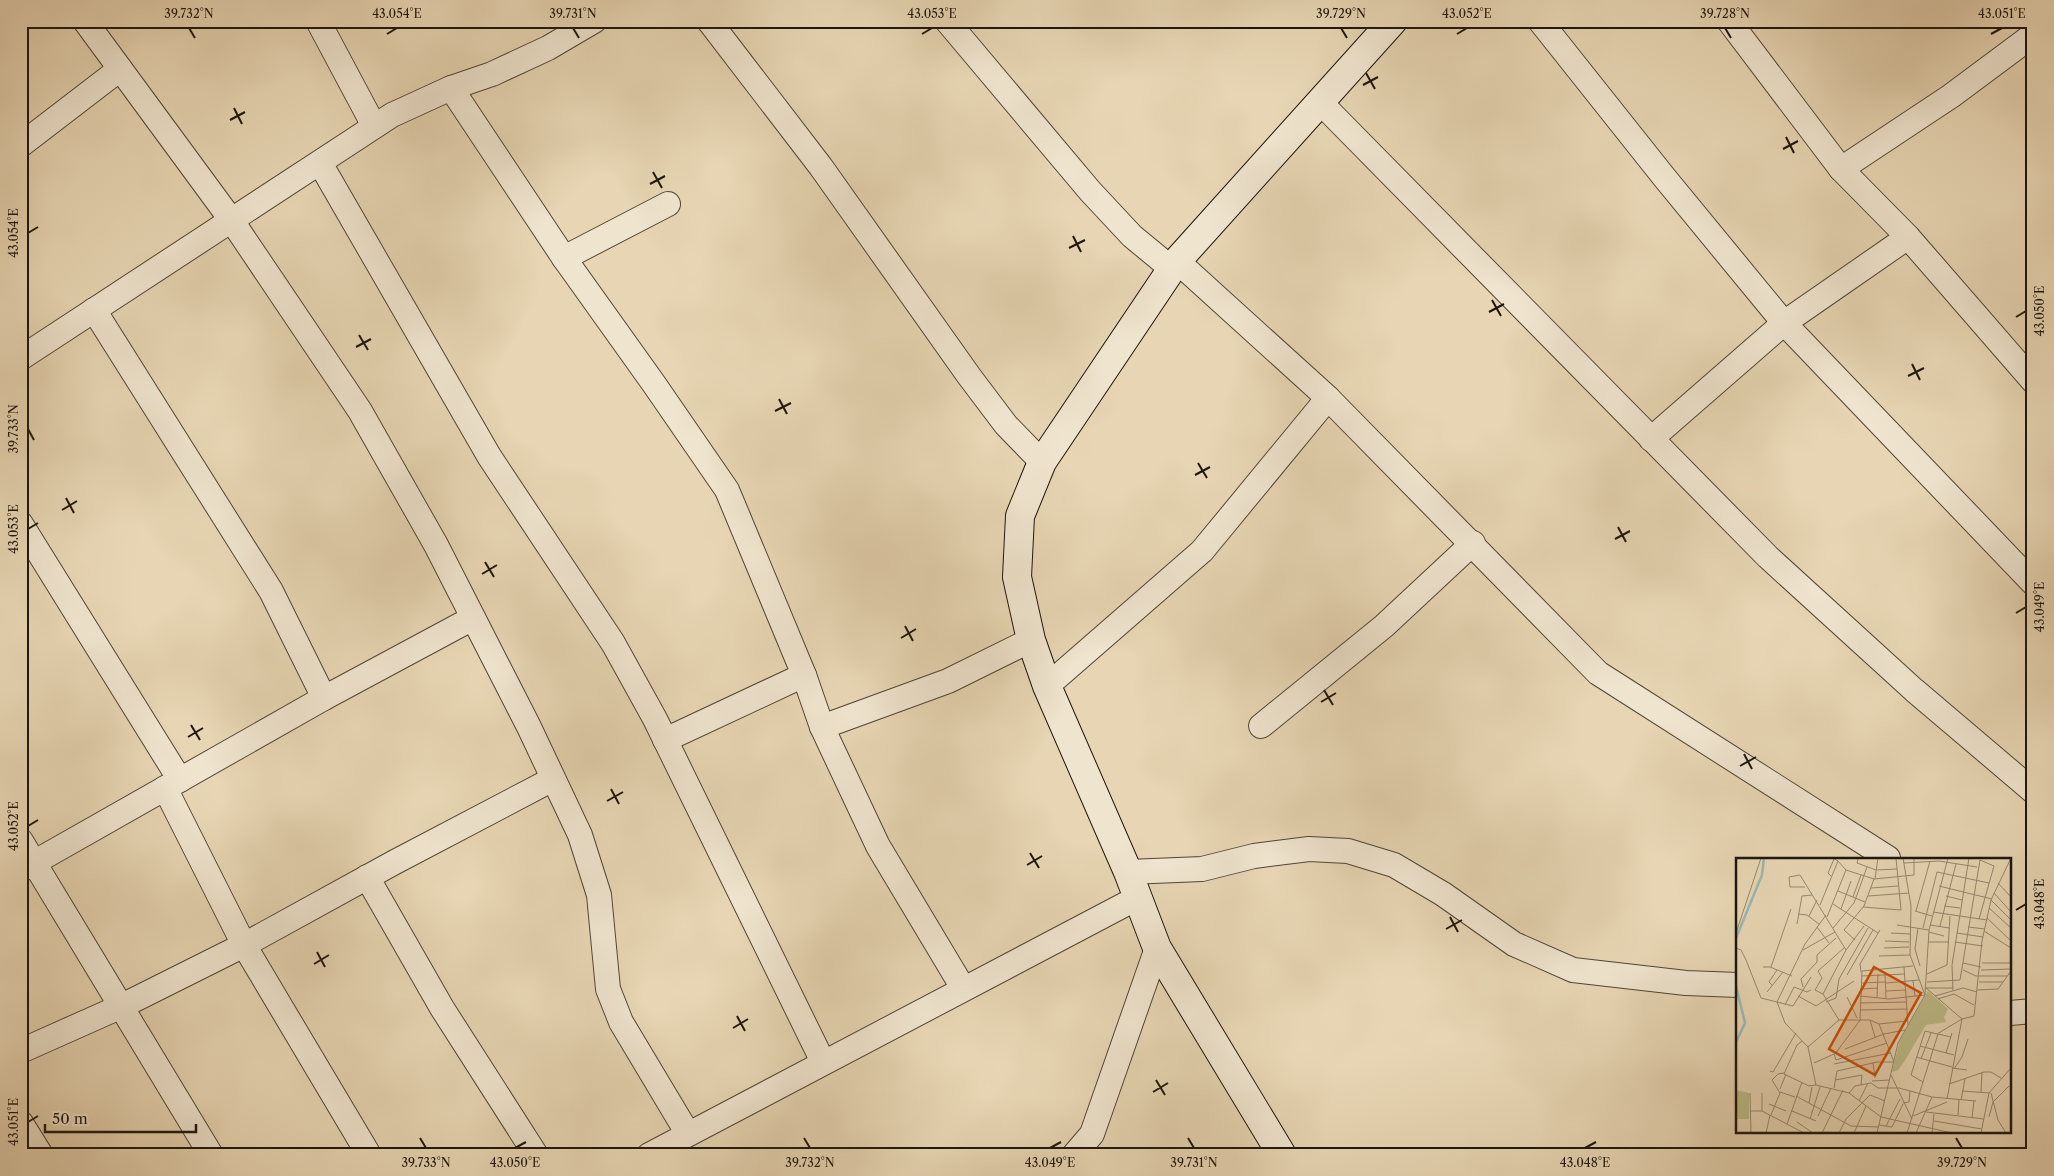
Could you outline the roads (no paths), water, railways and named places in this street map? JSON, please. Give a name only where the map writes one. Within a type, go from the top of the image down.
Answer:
[{"type":"street","points":[[85,21],[232,221],[360,411],[436,544],[580,835],[599,895],[608,989],[621,1022],[688,1134]]},
{"type":"street","points":[[318,21],[374,126]]},
{"type":"street","points":[[21,358],[392,115],[451,88],[492,74],[548,48],[594,21]]},
{"type":"street","points":[[709,21],[821,167],[968,376],[1006,425],[1042,462]]},
{"type":"street","points":[[948,21],[1090,191],[1132,236],[1174,265],[1328,398],[1473,543],[1598,672],[1888,858]]},
{"type":"street","points":[[1282,1155],[1157,948],[1139,897],[1047,686],[1031,640],[1018,577],[1020,516],[1042,462],[1174,265],[1393,21]]},
{"type":"street","points":[[1540,21],[1664,177],[1784,323],[2033,583]]},
{"type":"street","points":[[1729,21],[1795,111],[1842,169],[1908,237],[2033,381]]},
{"type":"street","points":[[1842,169],[1951,96],[2033,35]]},
{"type":"street","points":[[21,145],[120,68]]},
{"type":"street","points":[[451,88],[564,258],[727,490],[804,675],[822,727],[878,846],[963,988]]},
{"type":"street","points":[[1321,103],[1783,571],[1914,690],[2033,791]]},
{"type":"street","points":[[320,163],[490,456],[613,643],[665,740],[823,1062]]},
{"type":"street","points":[[564,258],[668,204]]},
{"type":"street","points":[[1651,439],[1784,323],[1908,237]]},
{"type":"street","points":[[94,310],[271,591],[324,698]]},
{"type":"street","points":[[1047,686],[1202,551],[1328,398]]},
{"type":"street","points":[[21,524],[172,784],[244,945],[369,1155]]},
{"type":"street","points":[[1261,726],[1384,626],[1473,543]]},
{"type":"street","points":[[28,866],[324,698],[473,618]]},
{"type":"street","points":[[822,727],[948,681],[1031,640]]},
{"type":"street","points":[[665,740],[804,675]]},
{"type":"street","points":[[21,1051],[122,1006],[244,945],[367,877],[553,779]]},
{"type":"street","points":[[21,841],[28,866],[122,1006],[211,1155]]},
{"type":"street","points":[[1128,872],[1202,869],[1254,856],[1309,850],[1348,851],[1394,865],[1444,894],[1514,944],[1573,970],[1686,983],[1736,985]]},
{"type":"street","points":[[367,877],[442,1008],[536,1155]]},
{"type":"street","points":[[649,1155],[1139,897]]},
{"type":"street","points":[[1074,1155],[1092,1134],[1157,948]]},
{"type":"street","points":[[2012,1013],[2033,1011]]},
{"type":"street","points":[[21,1123],[41,1155]]}]
